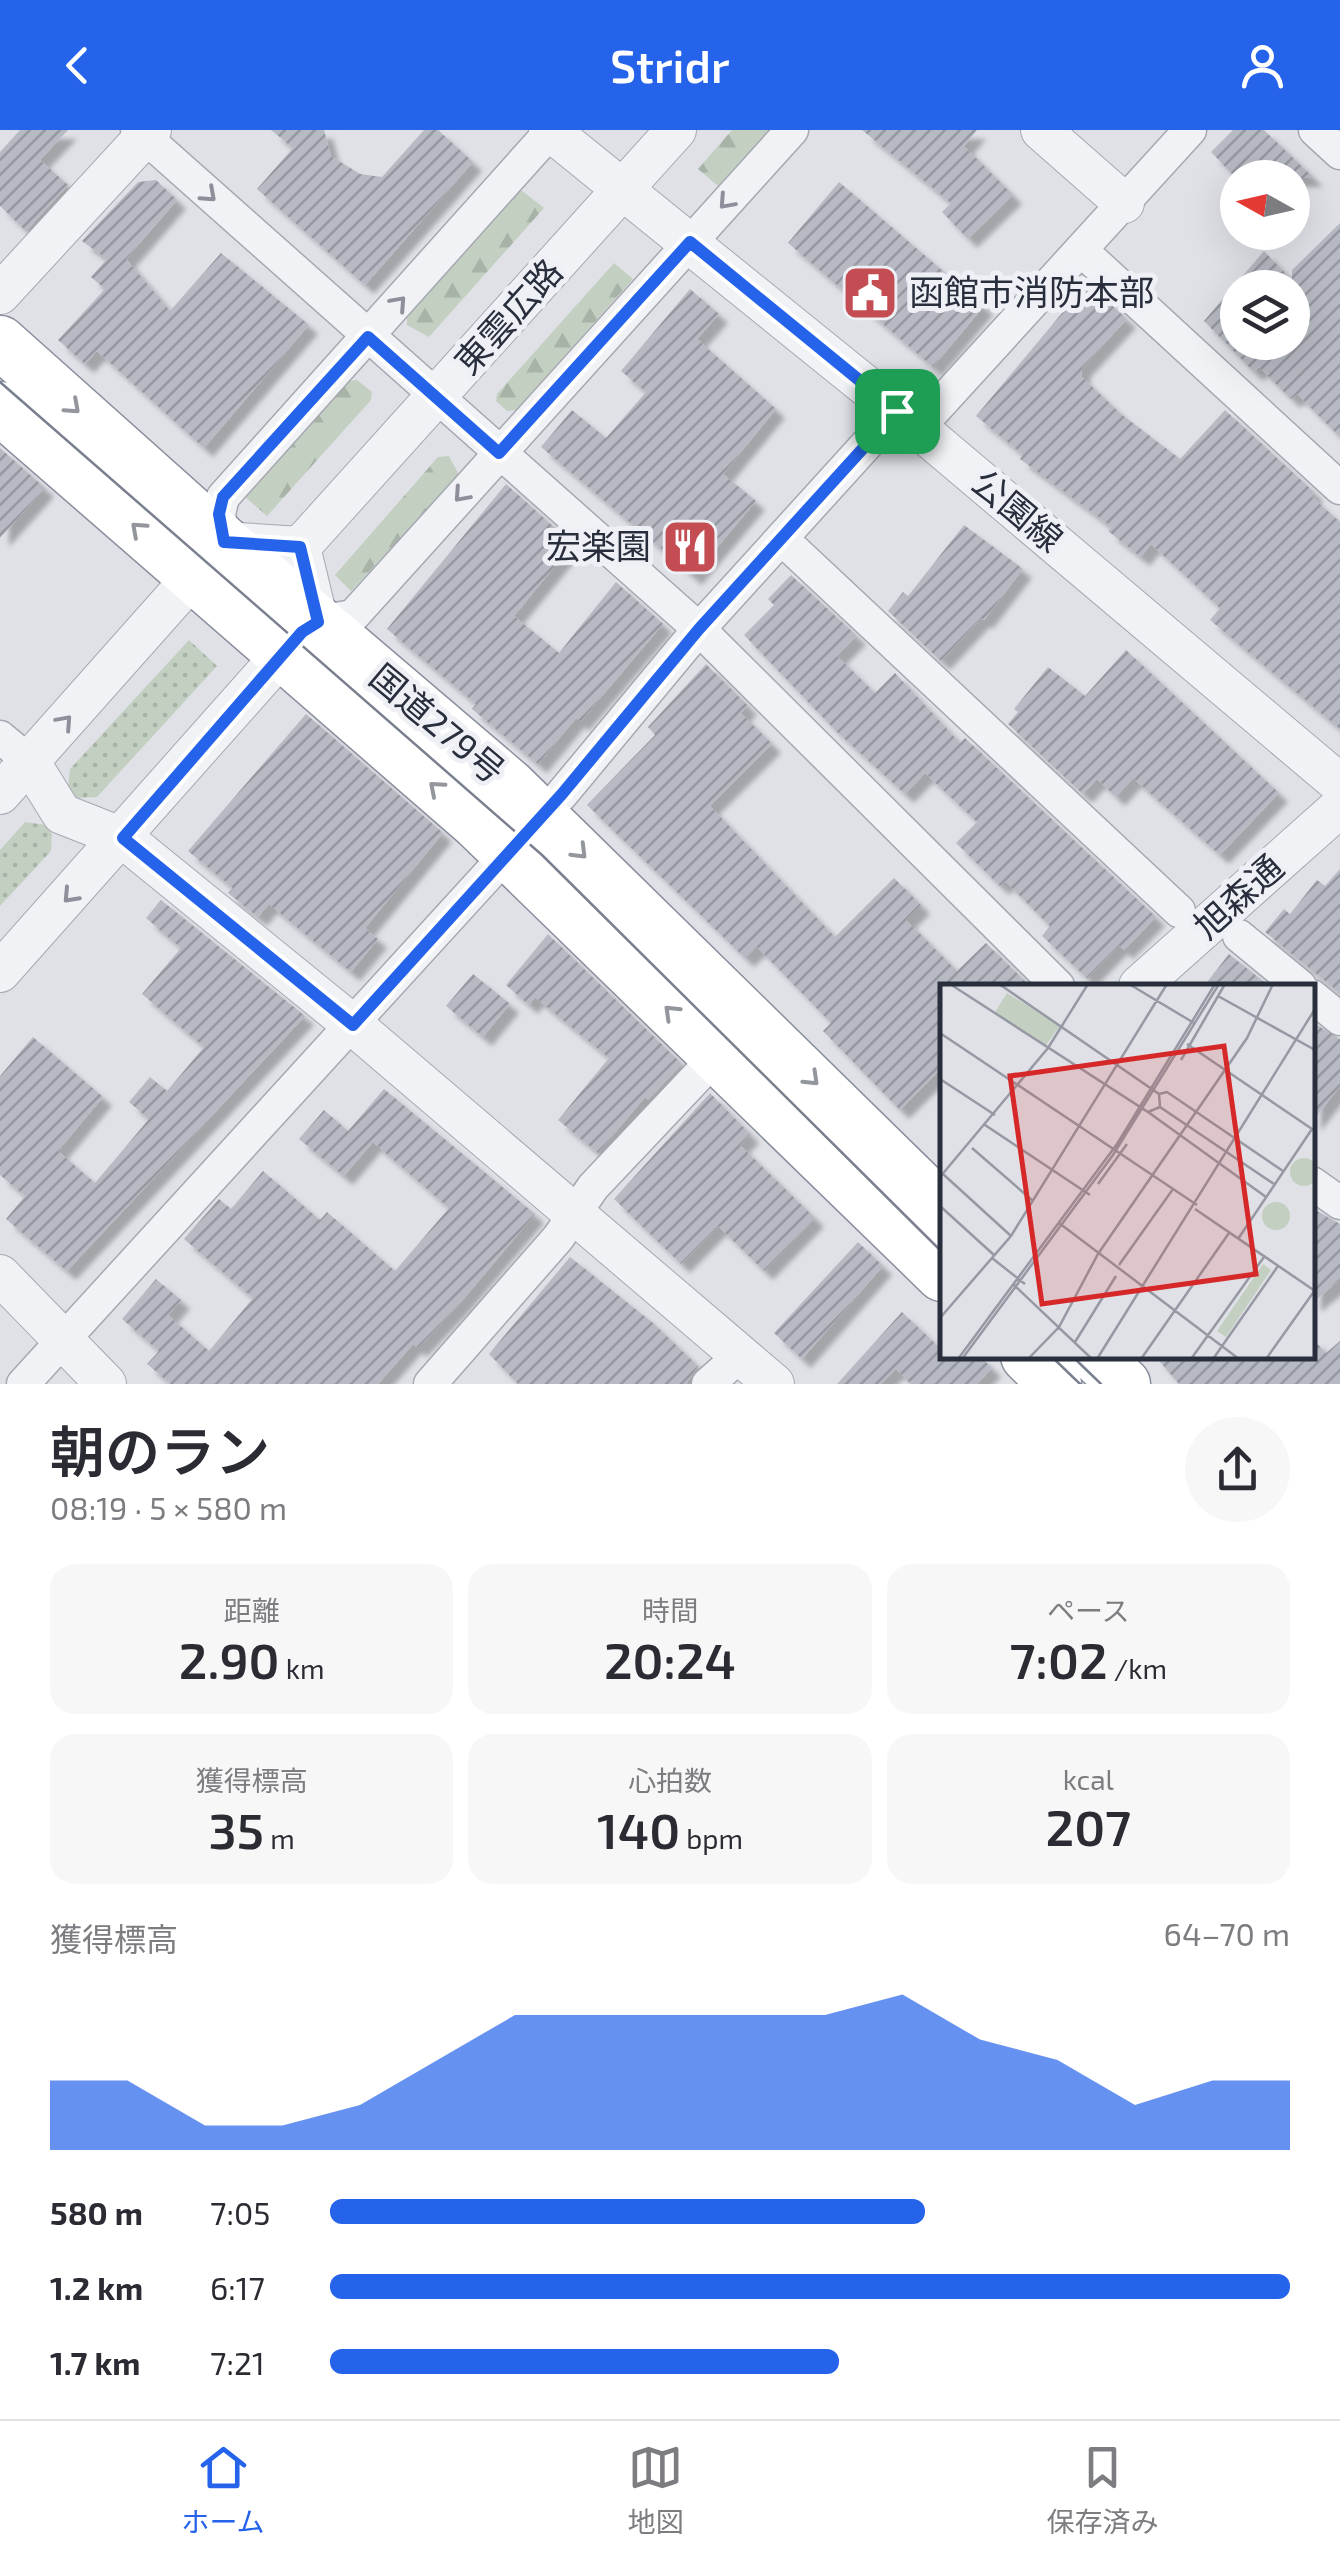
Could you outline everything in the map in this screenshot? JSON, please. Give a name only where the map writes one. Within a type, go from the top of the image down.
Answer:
[{"type":"highway","name":"国道279号","points":[[0,342],[208,560]]},
{"type":"highway","name":"国道279号","points":[[0,408],[208,560],[524,833],[733,1038],[923,1196],[940,1266]]},
{"type":"highway","points":[[1030,1359],[1055,1384]]},
{"type":"highway","points":[[1098,1359],[1124,1384]]},
{"type":"street","name":"公園線","points":[[551,130],[907,420],[1340,784]]},
{"type":"street","points":[[0,794],[15,749],[208,560],[223,497],[551,130]]},
{"type":"street","name":"東雲広路","points":[[300,547],[676,130]]},
{"type":"street","points":[[0,972],[300,639],[354,616],[792,130]]},
{"type":"street","points":[[1042,130],[1124,203]]},
{"type":"street","points":[[24,1384],[353,1025],[699,629],[782,540],[1081,250],[1190,130]]},
{"type":"street","points":[[1315,130],[1340,153]]},
{"type":"street","points":[[0,294],[144,132],[368,337],[699,629],[1056,984]]},
{"type":"street","points":[[1081,250],[1340,488]]},
{"type":"street","points":[[782,540],[1179,912]]},
{"type":"street","points":[[208,560],[300,547],[300,639]]},
{"type":"street","points":[[15,749],[62,814],[123,838],[353,1025],[774,1384]]},
{"type":"street","name":"旭森通","points":[[1140,984],[1340,807]]},
{"type":"street","points":[[1239,936],[1298,984]]},
{"type":"street","points":[[1315,998],[1340,1019]]},
{"type":"street","points":[[430,1384],[593,1187],[733,1038]]},
{"type":"street","points":[[1315,1185],[1340,1203]]},
{"type":"street","points":[[0,1275],[106,1384]]},
{"type":"street","points":[[708,1384],[741,1355]]},
{"type":"green space","points":[[732,130],[769,130],[718,186],[698,169]]},
{"type":"green space","points":[[521,190],[544,208],[429,337],[407,325],[407,317]]},
{"type":"green space","points":[[614,263],[633,279],[516,410],[507,411],[496,401],[497,394]]},
{"type":"green space","points":[[357,380],[372,392],[371,400],[267,516],[245,497],[349,381]]},
{"type":"green space","points":[[449,456],[459,475],[351,591],[335,575],[438,457]]},
{"type":"green space","points":[[189,640],[217,666],[97,797],[77,798],[68,788],[70,769]]},
{"type":"green space","points":[[25,822],[46,825],[52,834],[51,851],[0,906],[0,850]]},
{"type":"building","points":[[20,130],[68,130],[40,160],[68,185],[26,231],[0,206],[0,152]]},
{"type":"building","points":[[271,130],[324,130],[331,156],[360,174],[382,177],[424,130],[438,130],[473,162],[365,285],[257,189],[293,148]]},
{"type":"building","points":[[862,130],[977,130],[964,146],[1013,195],[968,239],[942,212],[951,203]]},
{"type":"building","points":[[1233,130],[1264,130],[1295,160],[1220,161],[1211,152]]},
{"type":"building","points":[[156,180],[177,200],[126,259],[170,311],[221,253],[309,325],[204,448],[97,351],[85,364],[58,340],[105,289],[91,277],[107,259],[82,241],[138,182]]},
{"type":"building","points":[[839,182],[984,306],[933,367],[788,243]]},
{"type":"building","points":[[1340,223],[1340,437],[1297,394],[1291,399],[1259,367],[1254,372],[1242,360],[1310,360],[1310,270],[1292,270]]},
{"type":"building","points":[[1264,251],[1282,270],[1248,270]]},
{"type":"building","points":[[1087,283],[1127,319],[1082,368],[1081,376],[1121,414],[1180,459],[1225,410],[1314,492],[1311,496],[1340,522],[1340,729],[1210,620],[1220,608],[1151,544],[1141,557],[1108,531],[1112,527],[1020,459],[1023,455],[976,416]]},
{"type":"building","points":[[690,289],[719,314],[697,339],[776,409],[723,474],[756,501],[693,576],[541,447],[572,410],[606,438],[646,392],[621,371]]},
{"type":"building","points":[[1220,302],[1220,337],[1204,321]]},
{"type":"building","points":[[0,448],[45,488],[0,538]]},
{"type":"building","points":[[506,484],[573,544],[514,616],[559,653],[616,582],[663,624],[580,722],[576,718],[538,764],[472,709],[476,704],[387,629]]},
{"type":"building","points":[[964,525],[1023,569],[984,620],[981,618],[941,661],[888,611],[903,592],[908,596]]},
{"type":"building","points":[[791,575],[857,636],[837,656],[875,693],[895,673],[960,743],[965,738],[1156,917],[1124,950],[1119,945],[1087,978],[1042,936],[1050,926],[1005,881],[1000,886],[956,843],[977,822],[925,773],[905,794],[836,731],[744,635],[774,605],[768,599]]},
{"type":"building","points":[[1126,650],[1279,793],[1220,855],[1133,778],[1116,797],[1097,779],[1083,794],[1008,724],[1018,712],[1014,709],[1048,667],[1085,696]]},
{"type":"building","points":[[706,664],[748,706],[741,713],[772,744],[710,806],[835,937],[894,878],[921,905],[906,920],[957,971],[986,943],[1028,984],[940,984],[940,1070],[900,1110],[823,1031],[831,1023],[757,947],[745,958],[587,805],[655,735],[648,727]]},
{"type":"building","points":[[306,714],[443,833],[365,928],[378,939],[351,972],[269,904],[258,917],[228,893],[233,888],[188,851]]},
{"type":"building","points":[[1340,869],[1340,993],[1265,932],[1284,909],[1290,914],[1317,880],[1325,886]]},
{"type":"building","points":[[161,900],[305,1016],[67,1271],[6,1219],[25,1196],[0,1175],[0,1076],[33,1037],[103,1097],[58,1151],[95,1183],[149,1119],[129,1102],[150,1077],[167,1091],[204,1047],[142,994],[181,948],[146,918]]},
{"type":"building","points":[[548,934],[682,1064],[648,1100],[645,1097],[598,1153],[558,1120],[609,1058],[535,997],[529,1005],[506,985]]},
{"type":"building","points":[[1229,954],[1266,984],[1206,984]]},
{"type":"building","points":[[473,974],[510,1004],[483,1037],[446,1006]]},
{"type":"building","points":[[1315,1024],[1340,1039],[1340,1086],[1315,1118]]},
{"type":"building","points":[[384,1089],[535,1214],[461,1302],[418,1348],[413,1344],[378,1384],[171,1384],[147,1364],[159,1351],[122,1319],[156,1279],[181,1300],[168,1315],[209,1351],[253,1298],[184,1239],[219,1199],[231,1209],[263,1171],[320,1220],[327,1212],[395,1271],[449,1208],[373,1142],[344,1176],[299,1139],[324,1110],[348,1131]]},
{"type":"building","points":[[710,1093],[750,1134],[740,1145],[815,1218],[764,1271],[718,1226],[681,1264],[614,1199]]},
{"type":"building","points":[[1315,1210],[1340,1224],[1340,1280],[1315,1301]]},
{"type":"building","points":[[858,1242],[883,1266],[802,1359],[774,1333]]},
{"type":"building","points":[[570,1257],[653,1323],[698,1366],[686,1384],[518,1384],[489,1354]]},
{"type":"building","points":[[902,1312],[940,1348],[940,1359],[983,1359],[992,1368],[977,1384],[911,1384],[896,1369],[881,1384],[837,1384]]},
{"type":"building","points":[[1315,1341],[1326,1353],[1340,1341],[1340,1384],[1179,1384],[1158,1359],[1315,1359]]},
{"type":"tram line","points":[[0,382],[542,855],[940,1250]]},
{"type":"tram line","points":[[1054,1359],[1080,1384]]},
{"type":"tram line","points":[[1075,1359],[1101,1384]]},
{"type":"place","name":"函館市消防本部","points":[[870,293]]},
{"type":"place","name":"宏楽園","points":[[690,547]]},
{"type":"route","points":[[690,242],[897,411],[699,629],[562,794],[353,1025],[123,838],[302,632],[318,622],[300,547],[224,542],[219,514],[223,497],[368,337],[499,453],[690,242]]}]
